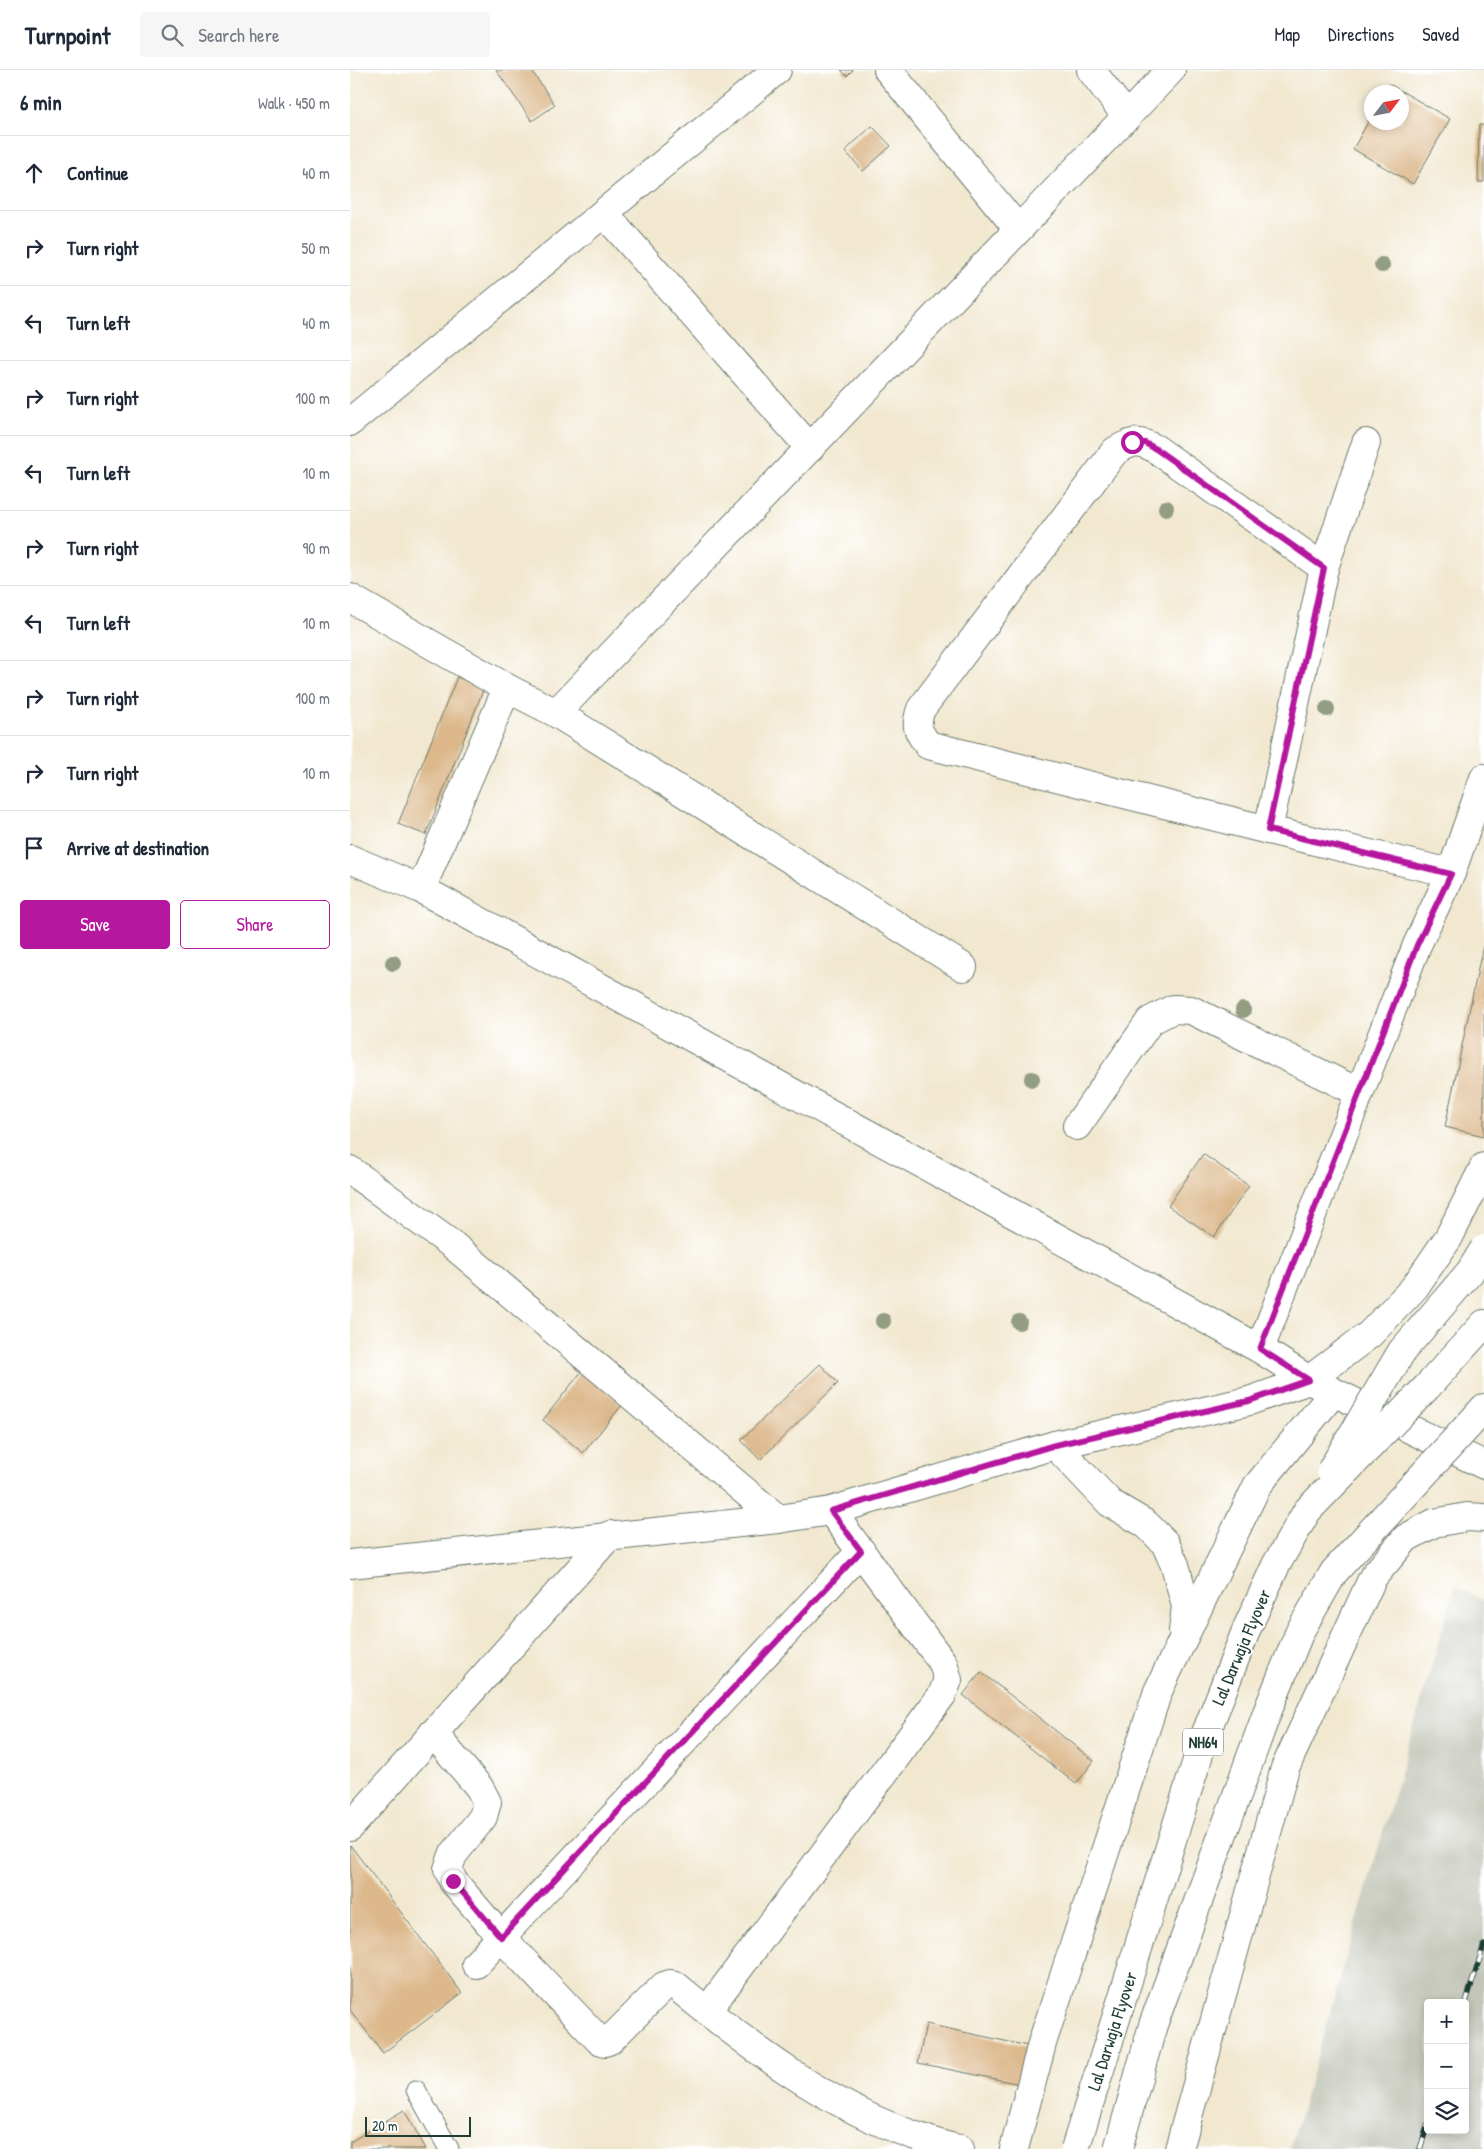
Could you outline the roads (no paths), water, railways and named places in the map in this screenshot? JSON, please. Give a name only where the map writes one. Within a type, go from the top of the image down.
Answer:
[{"type":"main road","points":[[350,422],[777,70]]},
{"type":"main road","points":[[888,70],[1018,229]]},
{"type":"main road","points":[[1091,70],[1126,117]]},
{"type":"main road","points":[[556,713],[1171,70]]},
{"type":"main road","points":[[604,213],[810,448]]},
{"type":"main road","points":[[1324,568],[1156,449],[1145,443],[1132,442],[1115,451],[921,708],[917,722],[920,735],[928,745],[1451,874]]},
{"type":"main road","points":[[1268,830],[1324,568],[1366,443]]},
{"type":"main road","points":[[350,598],[507,688],[556,713],[963,967]]},
{"type":"main road","points":[[421,888],[507,688]]},
{"type":"main road","points":[[1260,1349],[1358,1092],[1417,945],[1451,874],[1484,778]]},
{"type":"main road","points":[[350,859],[421,888],[1260,1349],[1309,1380],[1481,1460]]},
{"type":"main road","points":[[1077,1126],[1150,1021],[1173,1009],[1191,1010],[1358,1092]]},
{"type":"main road","points":[[350,1564],[831,1511],[1055,1445],[1249,1401],[1309,1380],[1370,1334],[1414,1288],[1449,1237],[1484,1167]]},
{"type":"main road","points":[[350,1170],[454,1246],[778,1518]]},
{"type":"main road","points":[[1307,1511],[1402,1351],[1470,1272],[1484,1249]]},
{"type":"main road","name":"Lal Darwaja Flyover","points":[[1076,2149],[1204,1738],[1247,1628],[1276,1566],[1307,1511],[1427,1387],[1484,1324]]},
{"type":"main road","points":[[1014,2149],[1044,2040],[1155,1701],[1181,1642],[1257,1486],[1334,1392]]},
{"type":"main road","points":[[1118,2149],[1153,2025],[1268,1710],[1300,1631],[1334,1572],[1484,1408]]},
{"type":"main road","points":[[1055,1445],[1110,1503],[1146,1524],[1165,1543],[1175,1565],[1186,1606],[1181,1642]]},
{"type":"main road","points":[[707,2011],[942,1695],[948,1680],[943,1663],[831,1511]]},
{"type":"main road","points":[[1179,2149],[1285,1768],[1373,1577],[1406,1538],[1434,1523],[1467,1517],[1484,1518]]},
{"type":"main road","points":[[350,1827],[610,1535]]},
{"type":"main road","points":[[476,1964],[861,1551]]},
{"type":"main road","points":[[433,1733],[478,1787],[487,1802],[484,1817],[453,1855],[448,1869],[453,1881],[501,1937],[599,2040],[605,2042],[610,2040],[664,1986],[675,1985],[707,2011],[816,2090],[888,2127],[948,2147],[960,2149]]},
{"type":"lane","points":[[416,2090],[449,2149]]},
{"type":"railway","points":[[1467,1999],[1484,1945]]},
{"type":"railway","points":[[1420,2149],[1425,2134]]}]
